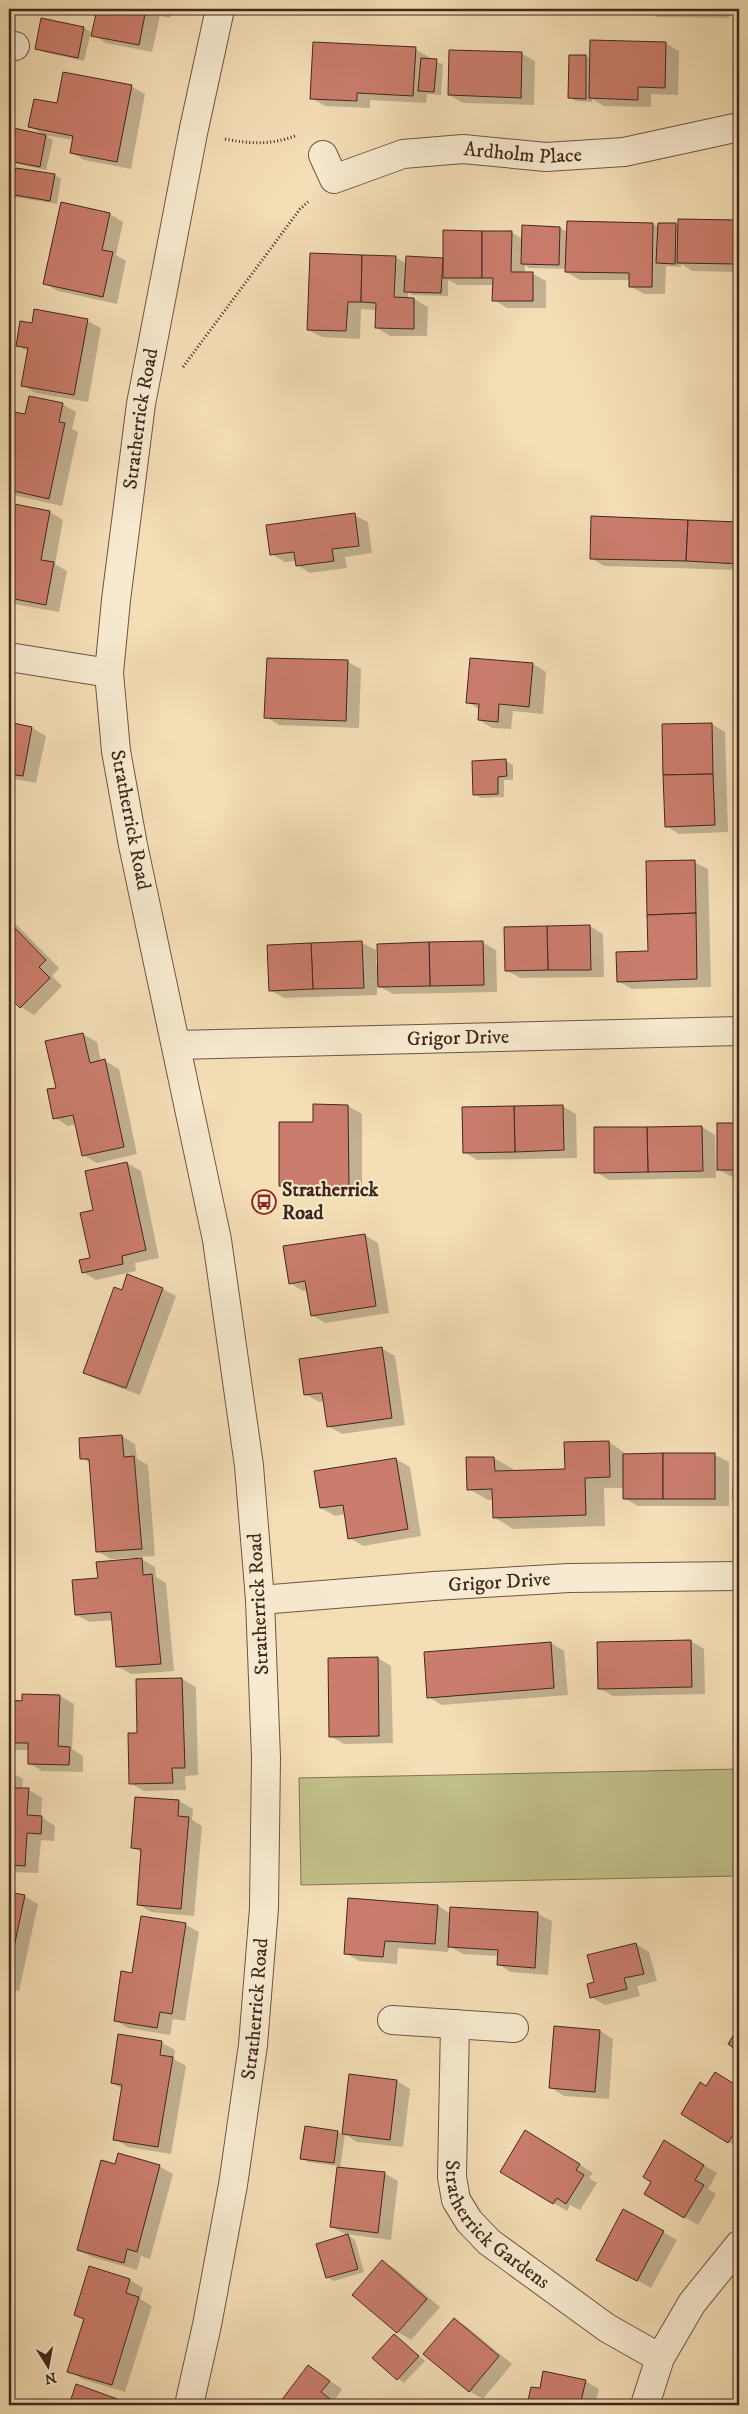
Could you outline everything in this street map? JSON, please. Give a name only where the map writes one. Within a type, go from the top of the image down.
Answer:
[{"type":"street","name":"Stratherrick Road","points":[[189,2405],[207,2325],[233,2185],[253,2045],[264,1908],[266,1758],[260,1600],[249,1466],[218,1250],[177,1045],[131,836],[116,751],[110,673],[116,600],[146,374],[193,133],[220,9]]},
{"type":"street","name":"Ardholm Place","points":[[328,167],[404,154],[463,149],[546,157],[624,152],[739,127]]},
{"type":"street","points":[[9,657],[110,673]]},
{"type":"street","name":"Grigor Drive","points":[[177,1045],[739,1031]]},
{"type":"street","name":"Grigor Drive","points":[[260,1600],[434,1586],[569,1578],[739,1576]]},
{"type":"street","points":[[392,2020],[514,2028]]},
{"type":"street","name":"Stratherrick Gardens","points":[[456,2024],[452,2177],[456,2200],[469,2220],[489,2242],[606,2328],[660,2358]]},
{"type":"street","points":[[645,2405],[660,2358],[692,2303],[739,2245]]},
{"type":"path","points":[[146,374],[175,378],[300,209],[328,167],[312,129],[281,141],[251,144],[193,133]]},
{"type":"shaded area","points":[[739,1769],[739,1876],[301,1885],[299,1778]]},
{"type":"building","points":[[97,9],[146,9],[139,45],[91,36]]},
{"type":"building","points":[[641,9],[715,9],[715,11]]},
{"type":"building","points":[[41,18],[84,27],[78,58],[35,49]]},
{"type":"building","points":[[590,40],[666,42],[665,88],[638,87],[638,100],[589,98]]},
{"type":"building","points":[[313,42],[416,47],[413,96],[357,93],[357,101],[310,99]]},
{"type":"building","points":[[449,50],[522,52],[521,98],[448,95]]},
{"type":"building","points":[[569,55],[586,55],[586,99],[568,98]]},
{"type":"building","points":[[421,58],[437,59],[434,92],[418,91]]},
{"type":"building","points":[[63,72],[132,85],[117,162],[70,153],[73,136],[28,127],[34,99],[57,103]]},
{"type":"building","points":[[9,127],[46,135],[40,167],[9,161]]},
{"type":"building","points":[[16,168],[55,174],[50,201],[9,194],[9,181],[13,182]]},
{"type":"building","points":[[61,202],[110,213],[102,250],[113,252],[103,297],[43,284]]},
{"type":"building","points":[[678,219],[736,220],[735,264],[677,263]]},
{"type":"building","points":[[736,220],[739,220],[739,264],[735,264]]},
{"type":"building","points":[[567,221],[653,223],[652,287],[629,287],[629,273],[565,272]]},
{"type":"building","points":[[658,223],[676,223],[675,264],[656,263]]},
{"type":"building","points":[[522,225],[560,227],[559,265],[521,264]]},
{"type":"building","points":[[443,230],[482,231],[482,278],[443,278]]},
{"type":"building","points":[[482,231],[512,231],[511,272],[533,272],[533,301],[492,301],[493,278],[482,278]]},
{"type":"building","points":[[310,253],[362,255],[361,302],[348,302],[346,331],[307,330]]},
{"type":"building","points":[[362,255],[396,256],[394,297],[414,298],[414,329],[375,328],[376,303],[361,302]]},
{"type":"building","points":[[406,256],[443,258],[441,293],[404,292]]},
{"type":"building","points":[[34,309],[88,319],[74,395],[21,386],[28,348],[16,346],[20,321],[32,323]]},
{"type":"building","points":[[29,396],[63,403],[59,422],[65,423],[49,499],[9,490],[9,435],[14,412],[25,414]]},
{"type":"building","points":[[9,503],[50,511],[41,560],[54,562],[46,605],[9,598]]},
{"type":"building","points":[[355,513],[359,546],[332,549],[334,561],[296,566],[294,552],[270,555],[266,525]]},
{"type":"building","points":[[591,516],[688,520],[686,561],[590,559]]},
{"type":"building","points":[[688,520],[739,522],[739,564],[686,561]]},
{"type":"building","points":[[267,658],[348,660],[346,721],[264,718]]},
{"type":"building","points":[[470,658],[533,663],[529,707],[499,704],[498,722],[478,720],[479,704],[466,703]]},
{"type":"building","points":[[9,722],[32,727],[23,776],[9,774]]},
{"type":"building","points":[[712,723],[713,774],[663,775],[662,724]]},
{"type":"building","points":[[506,759],[507,776],[498,777],[498,794],[473,795],[472,761]]},
{"type":"building","points":[[713,774],[715,825],[665,827],[663,775]]},
{"type":"building","points":[[695,860],[696,913],[647,915],[646,861]]},
{"type":"building","points":[[696,913],[697,979],[617,982],[616,952],[648,951],[647,915]]},
{"type":"building","points":[[9,922],[46,960],[39,967],[50,978],[20,1008],[9,997]]},
{"type":"building","points":[[590,925],[591,970],[548,970],[547,926]]},
{"type":"building","points":[[547,926],[548,970],[505,971],[504,927]]},
{"type":"building","points":[[362,941],[364,988],[313,989],[311,943]]},
{"type":"building","points":[[483,941],[484,985],[430,986],[429,942]]},
{"type":"building","points":[[429,942],[430,986],[378,987],[377,944]]},
{"type":"building","points":[[311,943],[313,989],[269,991],[267,945]]},
{"type":"building","points":[[83,1033],[90,1063],[105,1059],[124,1147],[82,1156],[73,1115],[53,1119],[47,1089],[56,1088],[45,1041]]},
{"type":"building","points":[[313,1104],[348,1105],[349,1187],[279,1186],[279,1122],[313,1122]]},
{"type":"building","points":[[563,1105],[564,1150],[515,1152],[514,1106]]},
{"type":"building","points":[[514,1106],[515,1152],[463,1153],[462,1107]]},
{"type":"building","points":[[717,1123],[739,1123],[739,1170],[717,1170]]},
{"type":"building","points":[[702,1126],[703,1171],[648,1172],[647,1127]]},
{"type":"building","points":[[594,1127],[647,1127],[648,1172],[594,1173]]},
{"type":"building","points":[[127,1162],[146,1250],[122,1256],[123,1264],[82,1273],[79,1260],[90,1258],[80,1213],[93,1210],[85,1171]]},
{"type":"building","points":[[365,1234],[376,1306],[311,1316],[305,1281],[289,1284],[283,1246]]},
{"type":"building","points":[[127,1274],[163,1288],[126,1388],[83,1373],[114,1287],[122,1290]]},
{"type":"building","points":[[382,1347],[392,1418],[327,1427],[322,1393],[304,1395],[299,1359]]},
{"type":"building","points":[[122,1435],[124,1457],[134,1456],[142,1549],[96,1552],[89,1459],[80,1459],[79,1438]]},
{"type":"building","points":[[609,1441],[610,1477],[585,1478],[586,1515],[493,1518],[492,1489],[467,1490],[466,1457],[494,1457],[495,1471],[565,1469],[564,1442]]},
{"type":"building","points":[[734,1450],[739,1450],[739,1498],[733,1498]]},
{"type":"building","points":[[663,1453],[663,1499],[623,1499],[623,1454]]},
{"type":"building","points":[[663,1453],[715,1453],[715,1499],[663,1499]]},
{"type":"building","points":[[396,1458],[408,1529],[348,1539],[343,1505],[320,1508],[314,1471]]},
{"type":"building","points":[[142,1558],[143,1575],[152,1574],[161,1664],[116,1667],[111,1612],[75,1615],[72,1580],[98,1578],[96,1562]]},
{"type":"building","points":[[691,1640],[692,1687],[598,1689],[597,1642]]},
{"type":"building","points":[[551,1642],[554,1688],[427,1698],[424,1652]]},
{"type":"building","points":[[378,1657],[379,1736],[329,1737],[328,1658]]},
{"type":"building","points":[[182,1678],[185,1768],[172,1768],[173,1783],[129,1784],[128,1733],[137,1733],[136,1679]]},
{"type":"building","points":[[22,1694],[60,1695],[58,1746],[70,1747],[69,1765],[28,1764],[28,1743],[9,1743],[9,1700],[22,1701]]},
{"type":"building","points":[[9,1788],[29,1788],[27,1815],[42,1816],[41,1834],[27,1833],[25,1866],[9,1865]]},
{"type":"building","points":[[135,1797],[179,1800],[178,1816],[189,1817],[181,1909],[137,1905],[141,1849],[131,1848]]},
{"type":"building","points":[[9,1892],[25,1895],[9,1971]]},
{"type":"building","points":[[348,1898],[438,1905],[435,1944],[385,1941],[383,1957],[344,1954]]},
{"type":"building","points":[[450,1907],[538,1912],[535,1968],[497,1965],[498,1950],[448,1947]]},
{"type":"building","points":[[141,1916],[186,1923],[172,2014],[160,2012],[157,2028],[114,2021],[121,1971],[132,1973]]},
{"type":"building","points":[[636,1943],[644,1974],[624,1978],[627,1989],[590,1998],[587,1984],[594,1982],[587,1955]]},
{"type":"building","points":[[554,2026],[600,2030],[595,2092],[549,2088]]},
{"type":"building","points":[[739,2026],[739,2052],[728,2044]]},
{"type":"building","points":[[118,2034],[162,2041],[160,2055],[173,2057],[158,2147],[113,2140],[122,2085],[111,2083]]},
{"type":"building","points":[[715,2072],[739,2087],[739,2125],[728,2143],[681,2114],[700,2082],[706,2086]]},
{"type":"building","points":[[349,2074],[397,2080],[390,2140],[342,2134]]},
{"type":"building","points":[[305,2126],[338,2131],[334,2163],[300,2159]]},
{"type":"building","points":[[525,2130],[580,2164],[576,2170],[584,2175],[566,2204],[557,2198],[553,2204],[500,2172]]},
{"type":"building","points":[[664,2140],[704,2165],[695,2180],[704,2185],[684,2218],[644,2194],[651,2182],[643,2177]]},
{"type":"building","points":[[118,2153],[160,2165],[137,2252],[127,2249],[124,2263],[77,2250],[101,2160],[115,2164]]},
{"type":"building","points":[[337,2167],[385,2172],[378,2233],[330,2227]]},
{"type":"building","points":[[623,2209],[664,2231],[637,2281],[596,2260]]},
{"type":"building","points":[[348,2234],[358,2269],[326,2278],[316,2244]]},
{"type":"building","points":[[382,2260],[427,2299],[397,2333],[352,2295]]},
{"type":"building","points":[[89,2266],[130,2279],[126,2293],[139,2297],[112,2385],[67,2372],[84,2319],[74,2315]]},
{"type":"building","points":[[454,2318],[499,2356],[469,2392],[423,2354]]},
{"type":"building","points":[[394,2334],[419,2356],[397,2380],[372,2358]]},
{"type":"building","points":[[308,2365],[330,2381],[321,2392],[338,2405],[278,2405]]},
{"type":"building","points":[[543,2371],[586,2380],[580,2405],[527,2405],[531,2387],[540,2388]]},
{"type":"building","points":[[76,2384],[120,2400],[118,2405],[69,2405]]},
{"type":"building","points":[[739,2392],[739,2405],[729,2405]]},
{"type":"place","name":"Stratherrick Road","points":[[264,1202]]}]
